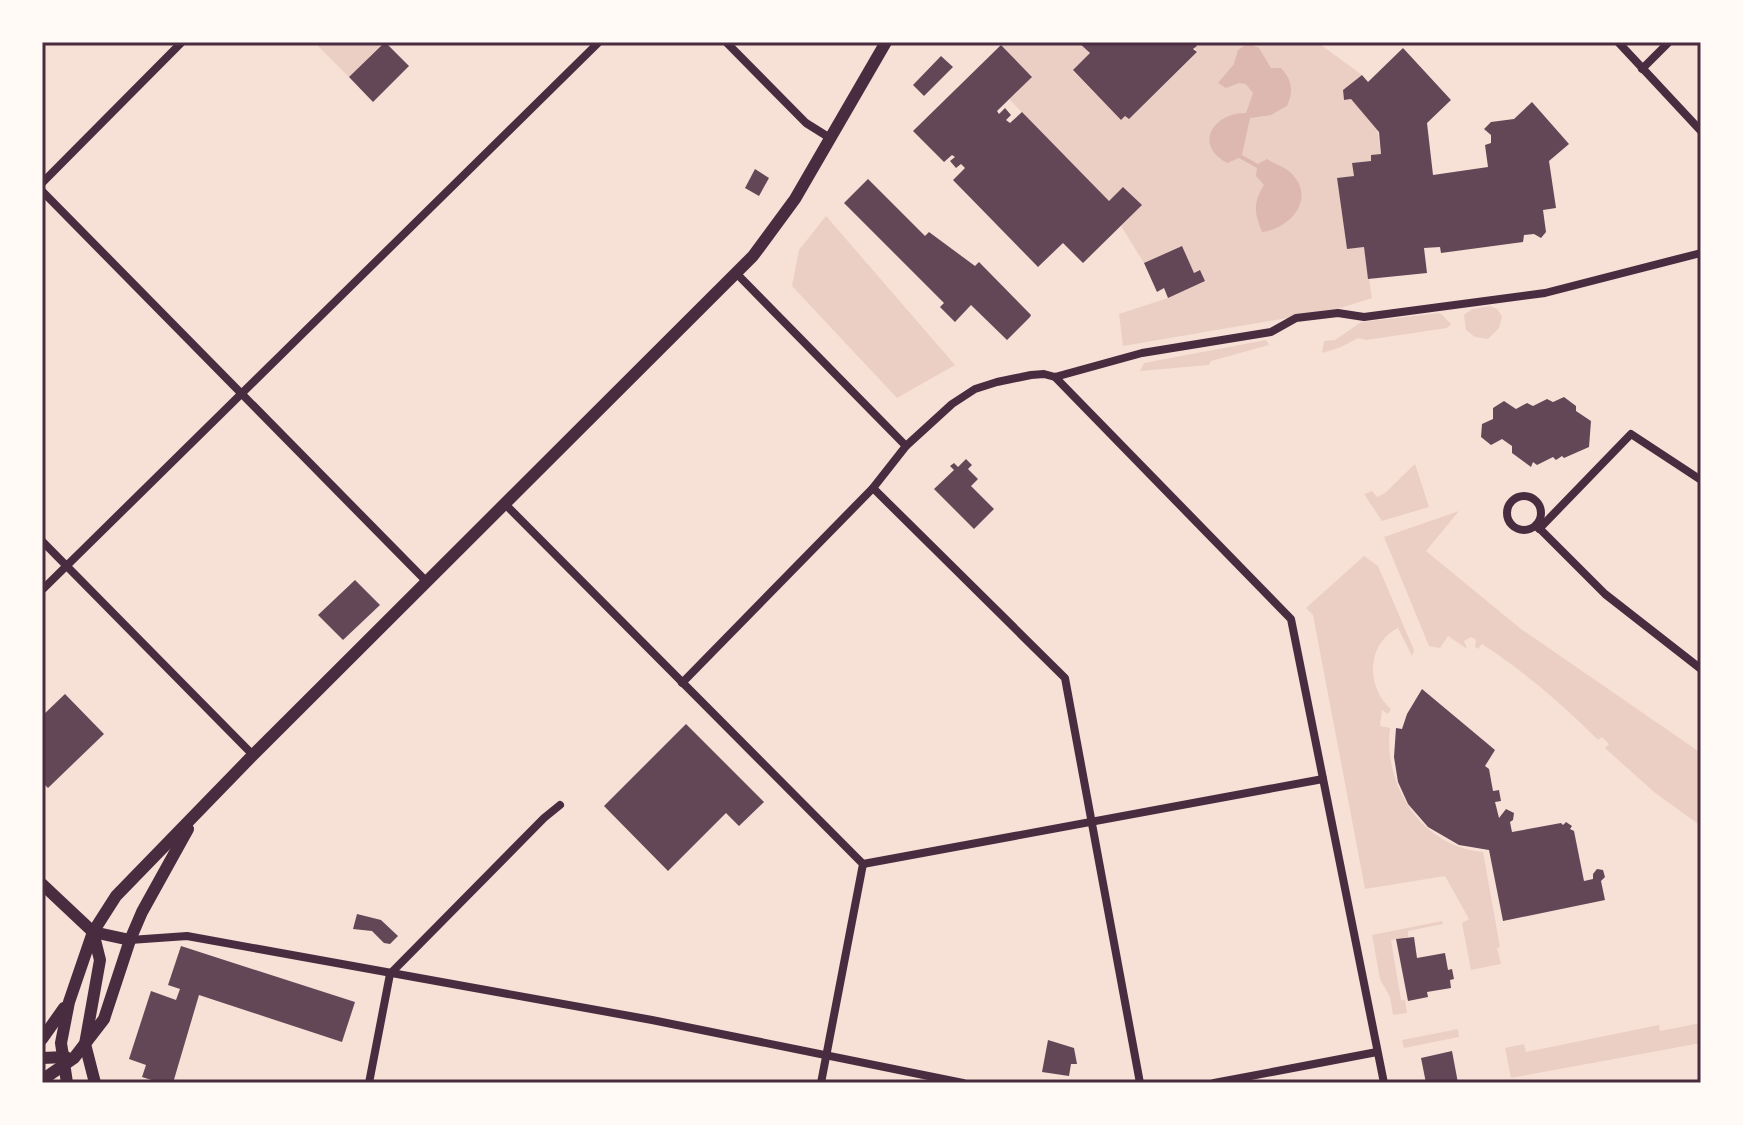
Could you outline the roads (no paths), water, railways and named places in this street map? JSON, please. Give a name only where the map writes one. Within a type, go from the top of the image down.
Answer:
[{"type":"main road","points":[[67,1083],[62,1027],[93,932],[116,896],[253,755],[737,274],[790,206],[886,42]]},
{"type":"main road","points":[[92,1075],[104,1019],[130,940],[194,818]]},
{"type":"main road","points":[[42,884],[93,932],[130,940]]},
{"type":"main road","points":[[92,1075],[85,1044],[100,960],[93,932]]},
{"type":"main road","points":[[42,1039],[69,1002]]},
{"type":"main road","points":[[42,1080],[85,1044],[104,1019]]},
{"type":"main road","points":[[42,1058],[66,1060],[92,1075]]},
{"type":"street","points":[[42,183],[182,42]]},
{"type":"street","points":[[42,590],[599,42]]},
{"type":"street","points":[[726,42],[806,123],[830,138]]},
{"type":"street","points":[[1618,42],[1701,131]]},
{"type":"street","points":[[1642,69],[1669,42]]},
{"type":"street","points":[[42,191],[427,582]]},
{"type":"street","points":[[1055,377],[1142,353],[1271,332],[1296,318],[1338,313],[1364,317],[1532,295],[1701,253]]},
{"type":"street","points":[[737,274],[906,446]]},
{"type":"street","points":[[682,683],[873,488],[906,446],[952,404],[975,389],[1031,375],[1055,377],[1291,619],[1384,1083]]},
{"type":"street","points":[[1537,527],[1541,514],[1537,501],[1526,495],[1513,499],[1507,510],[1509,522],[1519,529],[1537,527],[1631,434],[1701,480]]},
{"type":"street","points":[[873,488],[1065,678],[1140,1083]]},
{"type":"street","points":[[505,504],[863,864]]},
{"type":"street","points":[[1537,527],[1605,594],[1701,669]]},
{"type":"street","points":[[42,541],[253,755]]},
{"type":"street","points":[[863,864],[1323,779]]},
{"type":"street","points":[[369,1083],[390,974],[560,805]]},
{"type":"street","points":[[821,1083],[863,864]]},
{"type":"street","points":[[130,940],[187,936],[390,974],[431,978],[963,1083]]},
{"type":"street","points":[[1214,1083],[1377,1052]]}]
